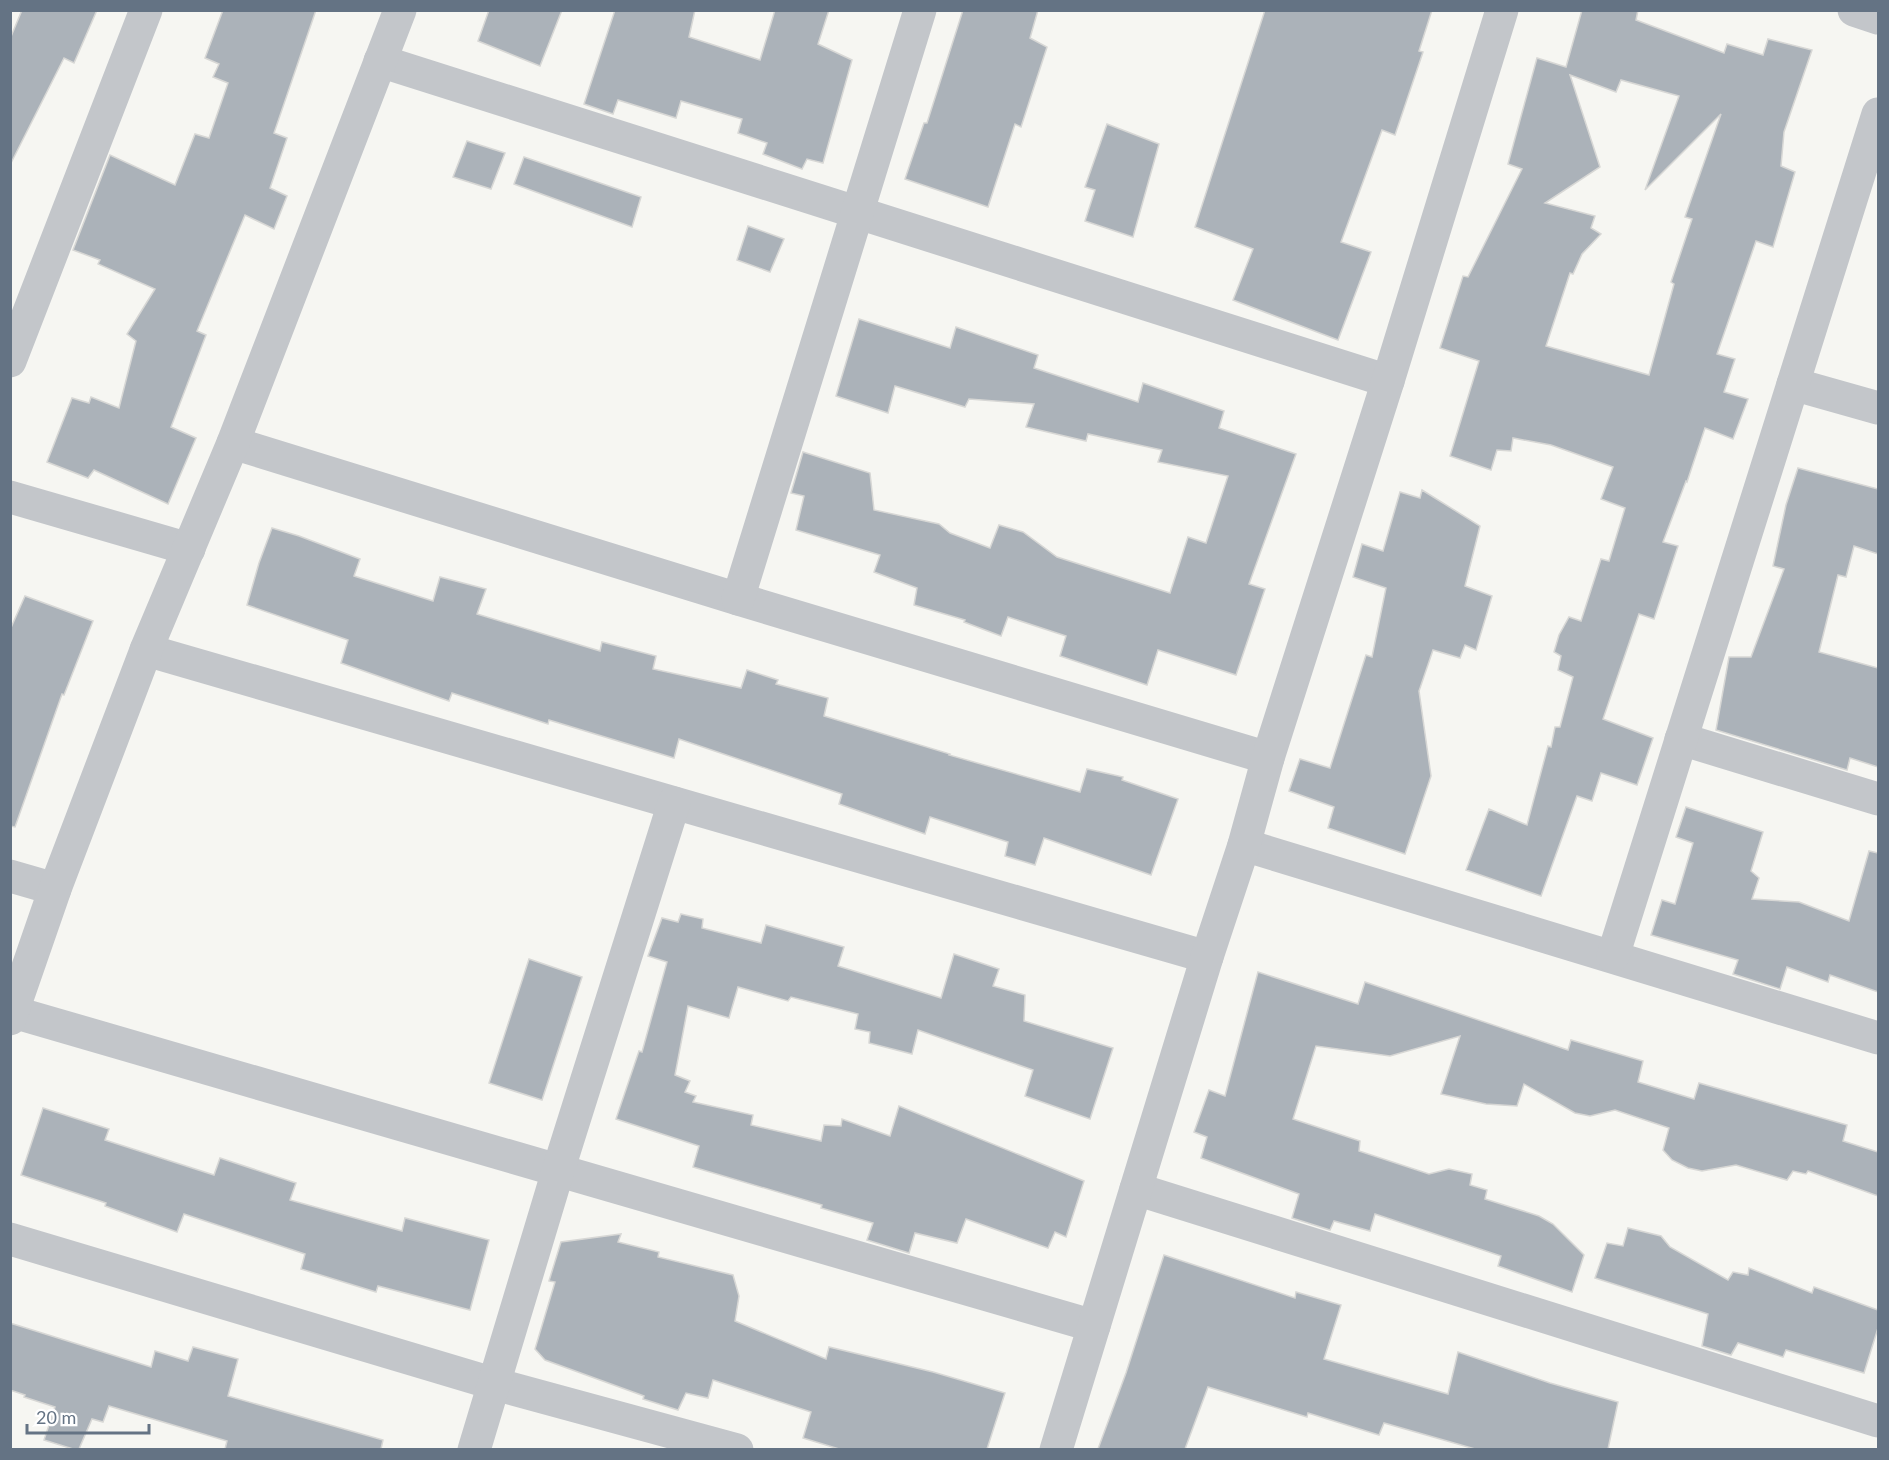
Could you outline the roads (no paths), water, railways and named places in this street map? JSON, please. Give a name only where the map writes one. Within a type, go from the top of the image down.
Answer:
[{"type":"street","points":[[10,361],[146,10]]},
{"type":"street","points":[[400,10],[233,443],[146,650],[55,889],[12,1016],[558,1170],[1094,1326]]},
{"type":"street","points":[[738,599],[920,10]]},
{"type":"street","points":[[1056,1449],[1207,957],[1244,845],[1268,758],[1388,381],[1502,10]]},
{"type":"street","points":[[1854,10],[1878,18]]},
{"type":"street","points":[[380,61],[1388,381]]},
{"type":"street","points":[[1613,956],[1878,114]]},
{"type":"street","points":[[1793,384],[1878,408]]},
{"type":"street","points":[[233,443],[738,599],[1268,758]]},
{"type":"street","points":[[10,497],[189,549]]},
{"type":"street","points":[[146,650],[1207,957]]},
{"type":"street","points":[[1681,738],[1878,799]]},
{"type":"street","points":[[474,1449],[558,1170],[674,803]]},
{"type":"street","points":[[1244,845],[1878,1038]]},
{"type":"street","points":[[10,876],[55,889]]},
{"type":"street","points":[[1136,1189],[1878,1421]]},
{"type":"street","points":[[10,1239],[495,1384],[737,1449]]}]
